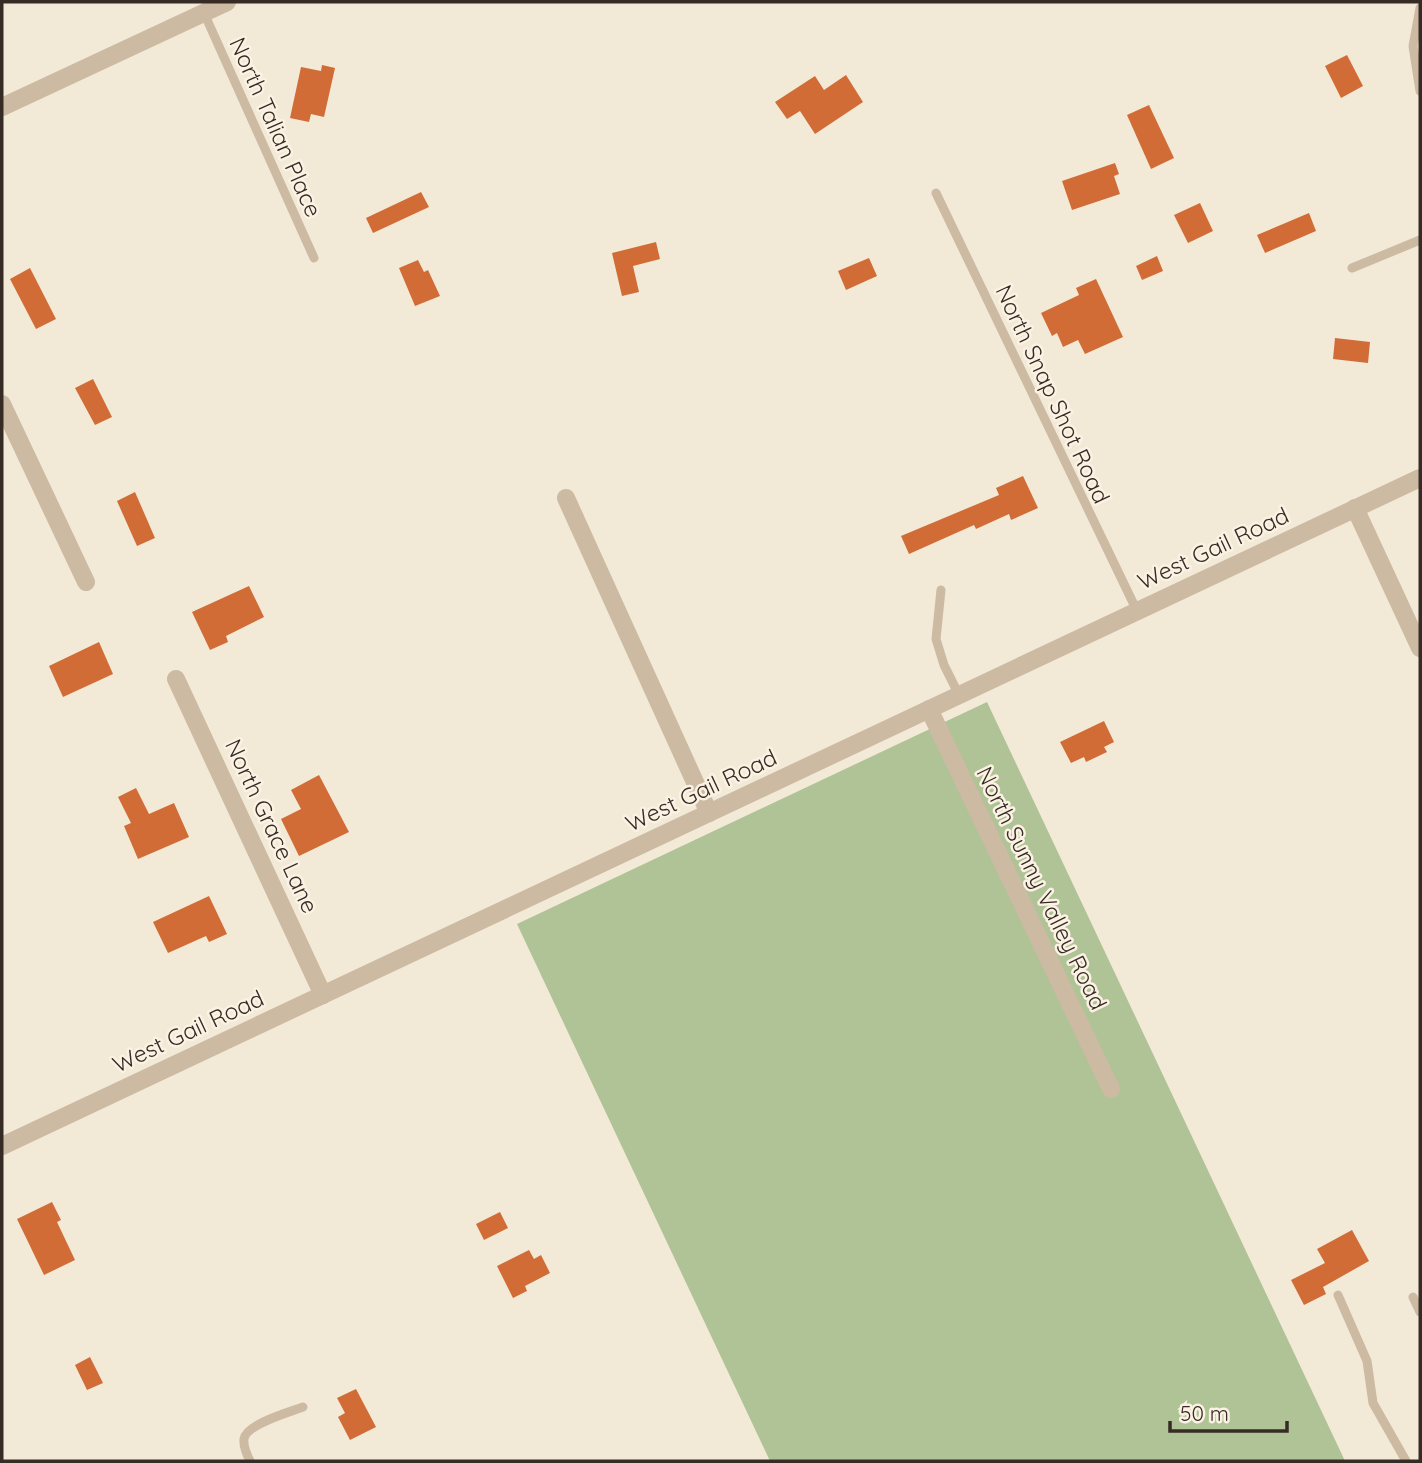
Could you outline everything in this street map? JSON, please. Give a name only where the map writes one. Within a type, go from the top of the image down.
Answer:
[{"type":"street","points":[[2,107],[227,2]]},
{"type":"street","points":[[2,404],[86,582]]},
{"type":"street","name":"West Gail Road","points":[[2,1145],[1420,478]]},
{"type":"street","points":[[566,499],[709,813]]},
{"type":"street","points":[[1355,508],[1420,648]]},
{"type":"street","name":"North Grace Lane","points":[[176,679],[323,995]]},
{"type":"street","name":"North Sunny Valley Road","points":[[929,709],[1111,1089]]},
{"type":"lane","points":[[1420,8],[1413,46],[1420,91]]},
{"type":"lane","name":"North Talian Place","points":[[204,13],[314,258]]},
{"type":"lane","name":"North Snap Shot Road","points":[[936,193],[1137,611]]},
{"type":"lane","points":[[1352,268],[1420,240]]},
{"type":"lane","points":[[941,590],[936,639],[944,665],[959,695]]},
{"type":"lane","points":[[1338,1295],[1367,1361],[1373,1403],[1406,1461]]},
{"type":"lane","points":[[1413,1297],[1420,1312]]},
{"type":"lane","points":[[250,1461],[243,1441],[251,1428],[303,1407]]},
{"type":"green space","points":[[987,702],[1345,1461],[770,1461],[517,924]]},
{"type":"building","points":[[1347,55],[1363,86],[1341,98],[1325,66]]},
{"type":"building","points":[[322,65],[335,68],[324,117],[311,114],[309,122],[290,118],[301,67],[321,71]]},
{"type":"building","points":[[846,75],[863,102],[815,134],[800,111],[787,119],[775,102],[815,76],[824,90]]},
{"type":"building","points":[[1149,105],[1174,158],[1151,169],[1127,115]]},
{"type":"building","points":[[1115,163],[1119,174],[1114,176],[1120,194],[1072,210],[1062,181]]},
{"type":"building","points":[[421,192],[429,207],[373,233],[366,218]]},
{"type":"building","points":[[1200,203],[1213,231],[1188,243],[1174,215]]},
{"type":"building","points":[[1309,213],[1316,231],[1265,253],[1257,235]]},
{"type":"building","points":[[656,242],[660,259],[633,266],[639,292],[622,296],[612,253]]},
{"type":"building","points":[[1157,256],[1163,271],[1142,280],[1136,266]]},
{"type":"building","points":[[869,258],[877,276],[846,290],[838,271]]},
{"type":"building","points":[[418,260],[424,272],[428,270],[440,296],[415,306],[399,268]]},
{"type":"building","points":[[30,268],[56,319],[36,329],[10,279]]},
{"type":"building","points":[[1096,279],[1123,337],[1085,354],[1078,340],[1063,347],[1057,333],[1052,336],[1041,313],[1079,295],[1076,288]]},
{"type":"building","points":[[1335,338],[1370,342],[1368,363],[1333,359]]},
{"type":"building","points":[[93,379],[112,417],[95,425],[75,388]]},
{"type":"building","points":[[1023,476],[1038,508],[1011,520],[1009,514],[976,529],[974,525],[909,554],[901,536],[999,495],[996,488]]},
{"type":"building","points":[[135,492],[155,538],[137,546],[117,501]]},
{"type":"building","points":[[249,586],[264,617],[226,636],[228,642],[210,650],[192,612]]},
{"type":"building","points":[[99,642],[113,674],[63,697],[49,666]]},
{"type":"building","points":[[1104,721],[1114,742],[1104,747],[1107,752],[1086,762],[1084,757],[1071,763],[1060,742]]},
{"type":"building","points":[[319,775],[349,832],[299,856],[281,819],[301,809],[291,790]]},
{"type":"building","points":[[136,788],[149,814],[174,803],[189,837],[138,859],[124,826],[131,823],[118,797]]},
{"type":"building","points":[[209,896],[227,934],[209,942],[206,936],[168,953],[153,922]]},
{"type":"building","points":[[52,1202],[61,1220],[57,1222],[75,1260],[44,1275],[17,1219]]},
{"type":"building","points":[[500,1212],[508,1228],[484,1240],[476,1224]]},
{"type":"building","points":[[1352,1230],[1369,1261],[1323,1287],[1326,1294],[1304,1305],[1291,1280],[1325,1263],[1317,1249]]},
{"type":"building","points":[[529,1250],[534,1259],[541,1255],[550,1273],[525,1286],[527,1291],[513,1298],[497,1266]]},
{"type":"building","points":[[90,1357],[103,1383],[87,1390],[75,1365]]},
{"type":"building","points":[[356,1389],[376,1427],[350,1440],[338,1417],[345,1413],[337,1398]]}]
